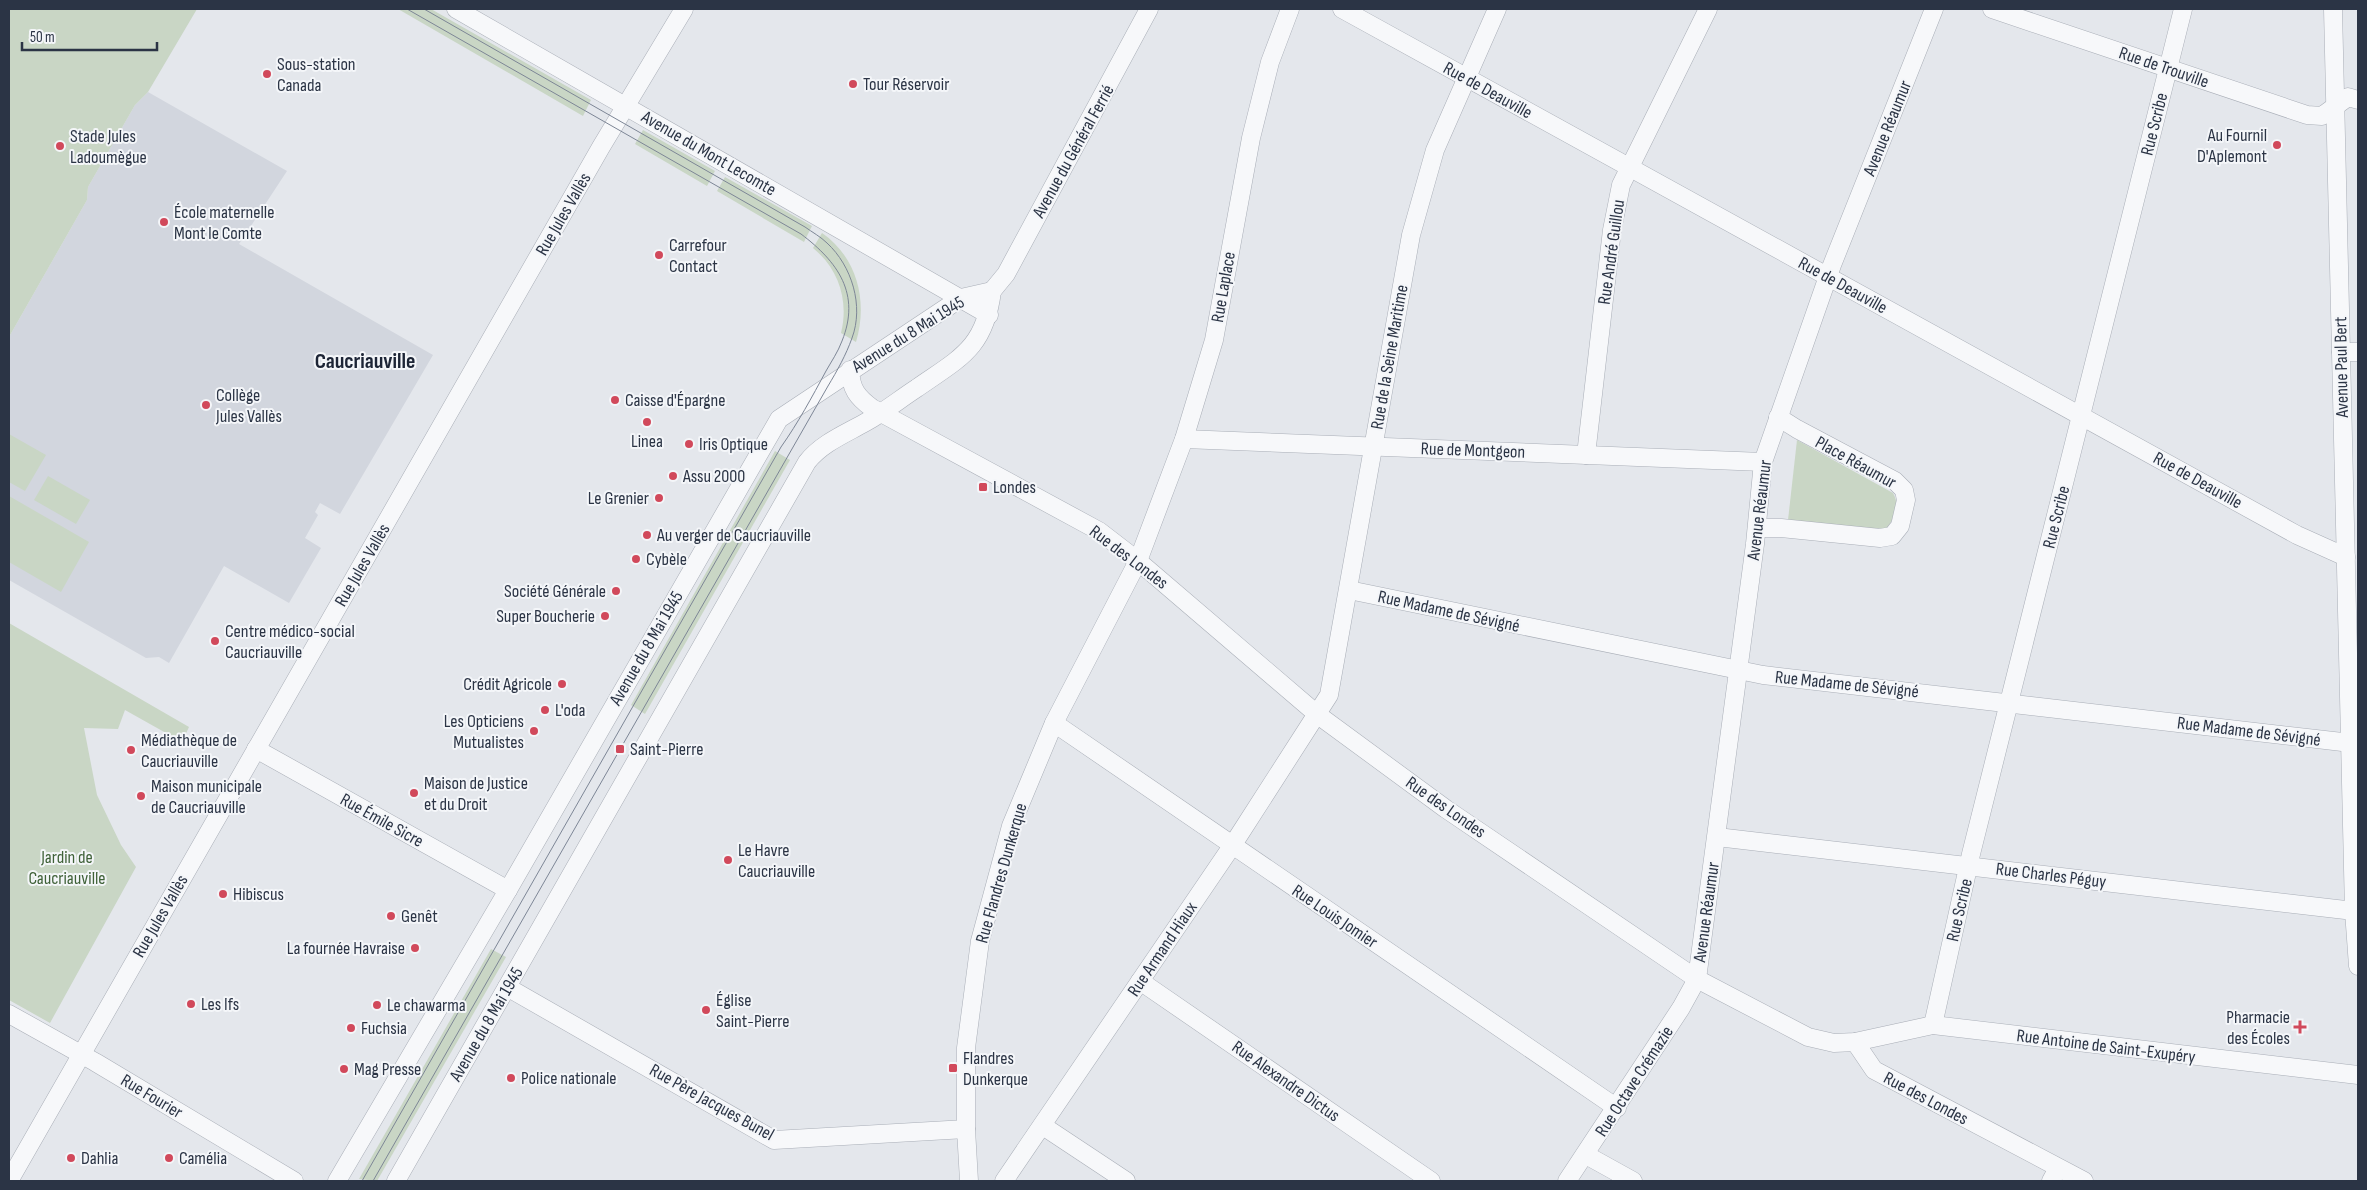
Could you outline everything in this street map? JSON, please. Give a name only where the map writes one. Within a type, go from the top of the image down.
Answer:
[{"type":"street","name":"Avenue du Mont Lecomte","points":[[456,9],[961,298]]},
{"type":"street","name":"Rue Jules Vallès","points":[[9,1181],[601,147],[684,9]]},
{"type":"street","name":"Avenue du Général Ferrié","points":[[992,290],[1006,274],[1149,9]]},
{"type":"street","name":"Rue Laplace","points":[[1138,561],[1184,439],[1214,340],[1250,138],[1270,62],[1290,9]]},
{"type":"street","name":"Rue de Deauville","points":[[1342,9],[2296,534],[2346,557]]},
{"type":"street","name":"Rue de la Seine Maritime","points":[[1318,715],[1329,695],[1411,235],[1435,150],[1497,9]]},
{"type":"street","name":"Rue André Guillou","points":[[1586,455],[1612,230],[1621,185],[1708,9]]},
{"type":"street","name":"Avenue Réaumur","points":[[1697,979],[1757,528],[1762,462],[1828,276],[1934,9]]},
{"type":"street","name":"Rue de Trouville","points":[[1992,9],[2308,115],[2322,116],[2348,98],[2358,100]]},
{"type":"street","name":"Rue Scribe","points":[[1933,1026],[1969,865],[2183,9]]},
{"type":"street","name":"Avenue Paul Bert","points":[[2333,9],[2336,106],[2350,352],[2346,557],[2354,911],[2358,966]]},
{"type":"street","name":"Avenue du 8 Mai 1945","points":[[337,1181],[508,890],[779,419],[961,298],[992,290],[989,315],[968,351],[956,362],[882,413],[816,450],[396,1181]]},
{"type":"street","points":[[961,298],[989,315]]},
{"type":"street","name":"Rue des Londes","points":[[850,370],[850,384],[858,398],[882,413],[1099,531],[1138,561],[1318,715],[1446,809],[1697,979],[1808,1037],[1834,1044],[1855,1042],[1874,1070],[2055,1174],[2084,1181]]},
{"type":"street","name":"Place Réaumur","points":[[1757,528],[1781,528],[1880,538],[1892,536],[1900,526],[1906,500],[1904,490],[1894,481],[1796,429],[1778,417]]},
{"type":"street","name":"Rue de Montgeon","points":[[1184,439],[1762,462]]},
{"type":"street","name":"Rue Flandres Dunkerque","points":[[969,1181],[966,1129],[966,1048],[980,941],[1011,826],[1054,723],[1138,561]]},
{"type":"street","name":"Rue Madame de Sévigné","points":[[1349,590],[1739,670],[2351,743]]},
{"type":"street","name":"Rue Armand Hiaux","points":[[1004,1181],[1232,846],[1318,715]]},
{"type":"street","name":"Rue Louis Jomier","points":[[1054,723],[1617,1108]]},
{"type":"street","name":"Rue Émile Sicre","points":[[256,749],[508,890]]},
{"type":"street","name":"Rue Charles Péguy","points":[[1717,837],[2354,911]]},
{"type":"street","name":"Rue Octave Crémazie","points":[[1568,1181],[1681,1008],[1697,979]]},
{"type":"street","name":"Rue Alexandre Dictus","points":[[1140,981],[1431,1181]]},
{"type":"street","name":"Rue Père Jacques Bunel","points":[[507,987],[774,1140],[966,1129]]},
{"type":"street","name":"Rue Fourier","points":[[9,1014],[81,1054],[294,1181]]},
{"type":"street","name":"Rue Antoine de Saint-Exupéry","points":[[1855,1042],[1933,1026],[2358,1075]]},
{"type":"street","points":[[1043,1126],[1126,1181]]},
{"type":"street","points":[[1586,1155],[1633,1181]]},
{"type":"shaded area","name":"Collège Jules Vallès","points":[[148,92],[287,171],[239,244],[433,355],[340,514],[320,503],[315,512],[318,515],[305,538],[321,548],[289,603],[224,566],[169,663],[159,657],[146,658],[9,580],[9,337],[87,200],[88,187],[135,105]]},
{"type":"green space","name":"Stade Jules Ladoumègue","points":[[9,9],[197,9],[148,92],[135,105],[88,187],[87,200],[9,337]]},
{"type":"green space","points":[[398,9],[431,9],[591,100],[583,116]]},
{"type":"green space","points":[[643,130],[715,171],[707,186],[635,144]]},
{"type":"green space","points":[[725,177],[812,226],[804,242],[717,191]]},
{"type":"green space","points":[[822,233],[844,255],[852,268],[857,282],[861,312],[856,342],[841,333],[844,309],[840,286],[822,256],[813,248]]},
{"type":"green space","points":[[9,434],[46,455],[25,491],[9,482]]},
{"type":"green space","points":[[1797,440],[1893,493],[1896,503],[1895,513],[1884,531],[1788,520]]},
{"type":"green space","points":[[775,451],[790,460],[645,714],[631,705]]},
{"type":"green space","points":[[48,476],[90,500],[76,524],[34,500]]},
{"type":"green space","points":[[9,496],[89,542],[61,592],[9,562]]},
{"type":"green space","name":"Jardin de Caucriauville","points":[[9,623],[189,727],[182,742],[125,710],[118,729],[84,728],[97,795],[121,845],[136,867],[50,1023],[9,1000]]},
{"type":"green space","points":[[491,949],[506,957],[377,1181],[359,1179]]},
{"type":"tram line","points":[[362,1181],[836,353],[847,324],[849,308],[847,294],[835,268],[826,256],[801,234],[407,9]]},
{"type":"tram line","points":[[373,1181],[835,375],[852,338],[857,313],[853,287],[843,263],[827,243],[805,227],[424,9]]},
{"type":"place","name":"Sous-station Canada","points":[[267,74]]},
{"type":"place","name":"Tour Réservoir","points":[[853,84]]},
{"type":"place","name":"Au Fournil D'Aplemont","points":[[2277,145]]},
{"type":"place","name":"Stade Jules Ladoumègue","points":[[60,146]]},
{"type":"place","name":"École maternelle Mont le Comte","points":[[164,222]]},
{"type":"place","name":"Carrefour Contact","points":[[659,255]]},
{"type":"place","name":"Caisse d'Épargne","points":[[615,400]]},
{"type":"place","name":"Collège Jules Vallès","points":[[206,405]]},
{"type":"place","name":"Linea","points":[[647,422]]},
{"type":"place","name":"Iris Optique","points":[[689,444]]},
{"type":"place","name":"Assu 2000","points":[[673,476]]},
{"type":"place","name":"Londes","points":[[983,487]]},
{"type":"place","name":"Le Grenier","points":[[659,498]]},
{"type":"place","name":"Au verger de Caucriauville","points":[[647,535]]},
{"type":"place","name":"Cybèle","points":[[636,559]]},
{"type":"place","name":"Société Générale","points":[[616,591]]},
{"type":"place","name":"Super Boucherie","points":[[605,616]]},
{"type":"place","name":"Centre médico-social Caucriauville","points":[[215,641]]},
{"type":"place","name":"Crédit Agricole","points":[[562,684]]},
{"type":"place","name":"L'oda","points":[[545,710]]},
{"type":"place","name":"Les Opticiens Mutualistes","points":[[534,731]]},
{"type":"place","name":"Saint-Pierre","points":[[620,749]]},
{"type":"place","name":"Médiathèque de Caucriauville","points":[[131,750]]},
{"type":"place","name":"Maison de Justice et du Droit","points":[[414,793]]},
{"type":"place","name":"Maison municipale de Caucriauville","points":[[141,796]]},
{"type":"place","name":"Le Havre Caucriauville","points":[[728,860]]},
{"type":"place","name":"Hibiscus","points":[[223,894]]},
{"type":"place","name":"Genêt","points":[[391,916]]},
{"type":"place","name":"La fournée Havraise","points":[[415,948]]},
{"type":"place","name":"Les Ifs","points":[[191,1004]]},
{"type":"place","name":"Le chawarma","points":[[377,1005]]},
{"type":"place","name":"Église Saint-Pierre","points":[[706,1010]]},
{"type":"place","name":"Pharmacie des Écoles","points":[[2300,1027]]},
{"type":"place","name":"Fuchsia","points":[[351,1028]]},
{"type":"place","name":"Flandres Dunkerque","points":[[953,1068]]},
{"type":"place","name":"Mag Presse","points":[[344,1069]]},
{"type":"place","name":"Police nationale","points":[[511,1078]]},
{"type":"place","name":"Dahlia","points":[[71,1158]]},
{"type":"place","name":"Camélia","points":[[169,1158]]},
{"type":"district","name":"Caucriauville","points":[[365,360]]}]
